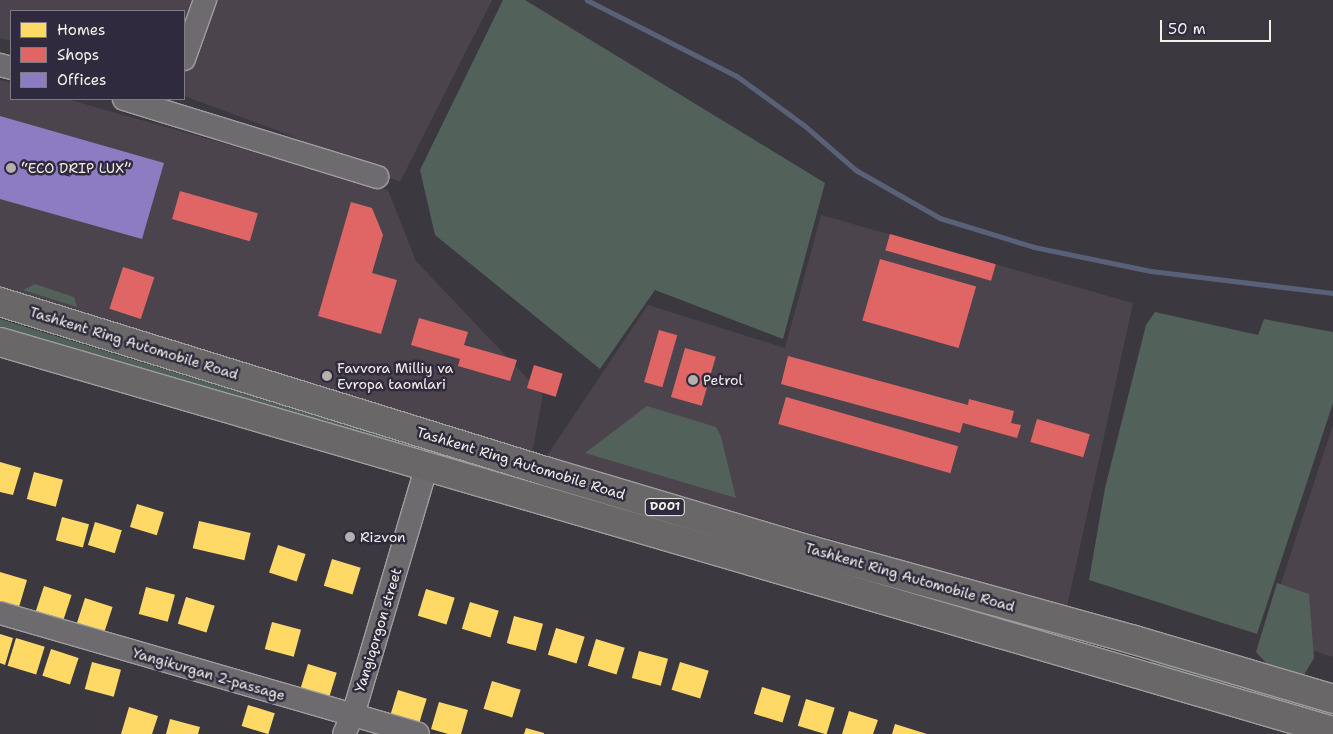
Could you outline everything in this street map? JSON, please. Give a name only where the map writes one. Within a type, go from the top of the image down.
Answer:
[{"type":"highway","name":"Tashkent Ring Automobile Road","points":[[0,302],[548,472],[800,547],[1131,639],[1333,699]]},
{"type":"highway","name":"D001","points":[[0,342],[426,468],[1333,731]]},
{"type":"highway","points":[[1122,670],[1131,639]]},
{"type":"street","points":[[185,55],[205,0]]},
{"type":"street","points":[[133,100],[167,104],[377,177]]},
{"type":"street","name":"Yangiqorgon street","points":[[349,724],[426,468]]},
{"type":"street","name":"Yangikurgan 2-passage","points":[[0,614],[349,724],[418,734]]},
{"type":"shaded area","points":[[0,0],[492,0],[400,182],[274,129],[185,96],[185,10],[10,10],[10,41],[0,38]]},
{"type":"shaded area","points":[[503,0],[525,0],[825,183],[783,339],[655,290],[600,369],[435,235],[420,170]]},
{"type":"shaded area","points":[[0,80],[10,83],[10,100],[71,100],[388,190],[416,261],[543,395],[532,453],[0,289]]},
{"type":"shaded area","points":[[821,215],[1133,303],[1067,607],[546,457],[648,305],[785,348]]},
{"type":"shaded area","points":[[35,284],[74,297],[77,307],[23,290]]},
{"type":"shaded area","points":[[1155,312],[1258,335],[1264,319],[1333,332],[1333,403],[1257,634],[1089,580],[1105,488],[1146,325]]},
{"type":"shaded area","points":[[0,319],[1090,652],[1087,662],[0,329]]},
{"type":"shaded area","points":[[647,406],[716,427],[721,437],[736,498],[585,453]]},
{"type":"shaded area","points":[[1333,425],[1333,657],[1264,635]]},
{"type":"shaded area","points":[[1277,583],[1309,594],[1314,658],[1304,675],[1268,665],[1256,652]]},
{"type":"shaded area","points":[[1149,660],[1333,712],[1333,723],[1175,679]]},
{"type":"building: Homes","points":[[0,462],[21,468],[13,495],[0,492]]},
{"type":"building: Homes","points":[[34,472],[63,480],[56,507],[27,499]]},
{"type":"building: Homes","points":[[137,504],[164,512],[157,535],[130,527]]},
{"type":"building: Homes","points":[[62,517],[89,524],[83,547],[56,540]]},
{"type":"building: Homes","points":[[199,521],[251,533],[244,560],[193,548]]},
{"type":"building: Homes","points":[[95,522],[122,530],[115,553],[88,545]]},
{"type":"building: Homes","points":[[278,545],[306,554],[297,582],[269,573]]},
{"type":"building: Homes","points":[[332,559],[361,568],[353,595],[324,586]]},
{"type":"building: Homes","points":[[0,572],[27,580],[19,607],[0,602]]},
{"type":"building: Homes","points":[[44,586],[72,595],[63,623],[35,614]]},
{"type":"building: Homes","points":[[146,587],[175,595],[168,622],[139,614]]},
{"type":"building: Homes","points":[[426,589],[455,598],[447,625],[418,616]]},
{"type":"building: Homes","points":[[186,597],[215,606],[207,633],[178,624]]},
{"type":"building: Homes","points":[[85,598],[113,607],[104,634],[76,625]]},
{"type":"building: Homes","points":[[470,602],[499,611],[491,638],[462,629]]},
{"type":"building: Homes","points":[[514,616],[543,624],[536,651],[507,643]]},
{"type":"building: Homes","points":[[272,622],[301,630],[294,657],[265,649]]},
{"type":"building: Homes","points":[[556,628],[585,637],[577,664],[548,655]]},
{"type":"building: Homes","points":[[0,634],[13,638],[5,665],[0,663]]},
{"type":"building: Homes","points":[[16,638],[45,647],[36,675],[8,666]]},
{"type":"building: Homes","points":[[596,639],[625,648],[617,675],[588,666]]},
{"type":"building: Homes","points":[[51,649],[79,658],[70,685],[42,676]]},
{"type":"building: Homes","points":[[639,651],[668,659],[661,686],[632,678]]},
{"type":"building: Homes","points":[[92,662],[121,670],[114,697],[85,689]]},
{"type":"building: Homes","points":[[680,662],[709,671],[700,699],[672,690]]},
{"type":"building: Homes","points":[[308,664],[337,673],[329,700],[300,691]]},
{"type":"building: Homes","points":[[492,681],[521,690],[512,718],[484,709]]},
{"type":"building: Homes","points":[[762,687],[791,696],[783,723],[754,714]]},
{"type":"building: Homes","points":[[398,690],[427,699],[419,726],[390,717]]},
{"type":"building: Homes","points":[[806,699],[835,708],[827,734],[798,726]]},
{"type":"building: Homes","points":[[439,702],[468,710],[461,734],[448,734],[431,729]]},
{"type":"building: Homes","points":[[248,705],[275,713],[268,734],[242,726]]},
{"type":"building: Homes","points":[[129,707],[158,716],[152,734],[121,734]]},
{"type":"building: Homes","points":[[849,711],[878,720],[873,734],[842,734]]},
{"type":"building: Homes","points":[[170,719],[200,727],[198,734],[166,734]]},
{"type":"building: Homes","points":[[895,724],[927,734],[892,734]]},
{"type":"building: Homes","points":[[526,728],[544,733],[544,734],[524,734]]},
{"type":"building: Shops","points":[[180,191],[258,213],[250,241],[172,219]]},
{"type":"building: Shops","points":[[351,202],[372,208],[383,235],[372,273],[397,280],[381,334],[318,316]]},
{"type":"building: Shops","points":[[890,234],[996,264],[991,281],[885,250]]},
{"type":"building: Shops","points":[[880,259],[976,287],[958,348],[862,321]]},
{"type":"building: Shops","points":[[123,267],[154,277],[141,319],[109,309]]},
{"type":"building: Shops","points":[[419,318],[468,332],[464,345],[517,360],[510,381],[458,366],[460,359],[411,345]]},
{"type":"building: Shops","points":[[659,330],[677,335],[662,387],[644,382]]},
{"type":"building: Shops","points":[[685,348],[716,357],[702,406],[671,397]]},
{"type":"building: Shops","points":[[788,356],[968,405],[969,399],[1014,411],[1011,423],[1021,425],[1017,438],[963,423],[960,433],[781,384]]},
{"type":"building: Shops","points":[[534,365],[563,374],[556,397],[527,388]]},
{"type":"building: Shops","points":[[786,397],[958,446],[950,473],[778,424]]},
{"type":"building: Shops","points":[[1037,419],[1090,434],[1083,457],[1030,442]]},
{"type":"building: Offices","points":[[0,116],[164,163],[142,239],[0,199]]},
{"type":"waterway","points":[[587,0],[737,76],[804,125],[856,170],[940,218],[1034,247],[1151,271],[1333,293]]},
{"type":"place","name":"“ECO DRIP LUX”","points":[[11,168]]},
{"type":"place","name":"Favvora Milliy va Evropa taomlari","points":[[327,376]]},
{"type":"place","name":"Petrol","points":[[693,380]]},
{"type":"place","name":"Rizvon","points":[[350,537]]}]
